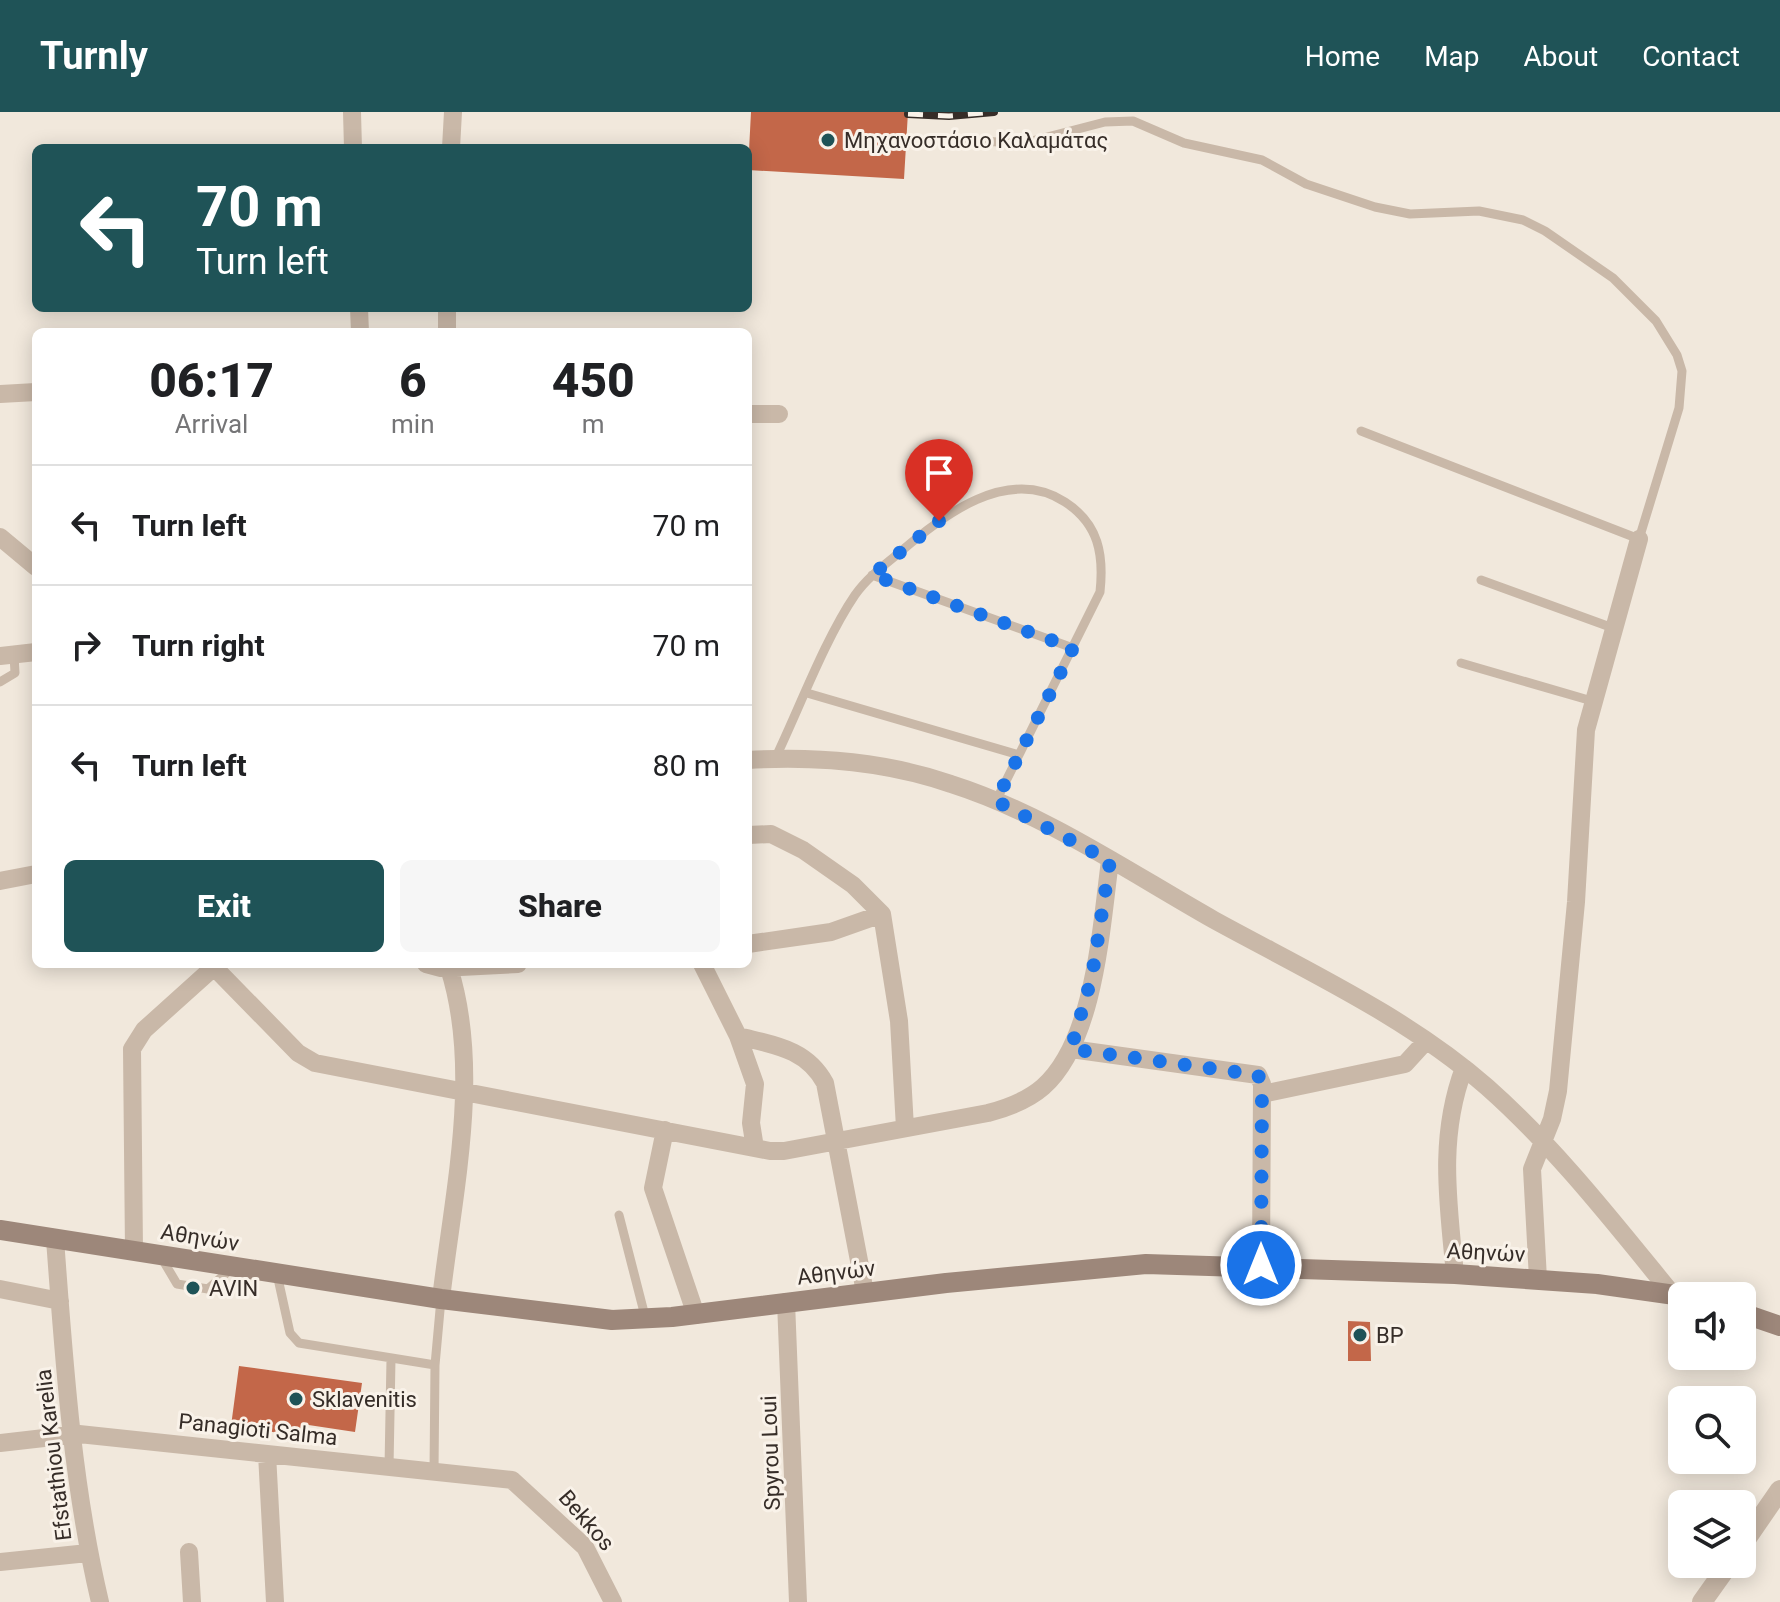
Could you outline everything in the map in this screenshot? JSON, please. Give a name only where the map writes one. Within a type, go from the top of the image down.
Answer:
[{"type":"main road","name":"Αθηνών","points":[[0,1230],[441,1299],[593,1318],[646,1320],[865,1292],[1146,1264],[1261,1265],[1455,1274],[1538,1279],[1668,1295]]},
{"type":"main road","points":[[1756,1318],[1780,1326]]},
{"type":"street","points":[[352,112],[353,144]]},
{"type":"street","points":[[451,144],[452,113]]},
{"type":"street","points":[[0,394],[32,392]]},
{"type":"street","points":[[752,414],[779,414]]},
{"type":"street","points":[[0,537],[32,564]]},
{"type":"street","points":[[1538,1279],[1531,1181],[1558,1091],[1576,902],[1582,759],[1592,701],[1639,539]]},
{"type":"street","points":[[7,655],[32,652]]},
{"type":"street","points":[[752,760],[843,762],[902,771],[952,784],[996,801],[1311,972],[1426,1041],[1464,1068],[1541,1142],[1668,1286]]},
{"type":"street","points":[[752,835],[771,834],[803,850],[853,885],[882,914],[899,1021],[905,1128]]},
{"type":"street","points":[[215,968],[307,1059],[755,1148],[784,1151],[1013,1105],[1047,1083],[1071,1049],[1092,976],[1110,861]]},
{"type":"street","points":[[0,881],[32,875]]},
{"type":"street","points":[[752,943],[831,932],[882,914]]},
{"type":"street","points":[[134,1251],[132,1049],[144,1030],[209,968]]},
{"type":"street","points":[[441,1299],[463,1089],[458,1007],[449,968]]},
{"type":"street","points":[[704,968],[738,1036],[755,1084],[751,1123],[755,1148]]},
{"type":"street","points":[[738,1036],[777,1045],[812,1063],[829,1093],[865,1292]]},
{"type":"street","points":[[1262,1094],[1405,1064],[1426,1041]]},
{"type":"street","points":[[1071,1049],[1252,1073],[1260,1078],[1261,1265]]},
{"type":"street","points":[[1455,1274],[1445,1147],[1454,1095],[1464,1068]]},
{"type":"street","points":[[665,1130],[653,1188],[696,1315]]},
{"type":"street","name":"Efstathiou Karelia","points":[[55,1239],[88,1553],[100,1602]]},
{"type":"street","points":[[0,1289],[60,1301]]},
{"type":"street","name":"Spyrou Loui","points":[[786,1302],[793,1393],[798,1602]]},
{"type":"street","name":"Panagioti Salma","points":[[0,1443],[74,1435],[512,1480]]},
{"type":"street","points":[[267,1454],[275,1602]]},
{"type":"street","name":"Bekkos","points":[[512,1480],[585,1547],[613,1602]]},
{"type":"street","points":[[1756,1525],[1780,1490]]},
{"type":"street","points":[[189,1552],[192,1602]]},
{"type":"street","points":[[0,1562],[88,1553]]},
{"type":"street","points":[[1702,1602],[1719,1578]]},
{"type":"lane","points":[[951,140],[1024,143],[1120,116],[1184,143],[1262,160],[1306,184],[1375,207],[1410,214],[1479,211],[1523,220],[1566,243],[1613,278],[1656,321],[1668,338],[1682,371],[1679,408],[1639,539],[1361,431]]},
{"type":"lane","points":[[775,759],[845,613],[872,575],[955,510],[1017,488],[1048,491],[1074,508],[1092,530],[1104,561],[1100,592],[996,801]]},
{"type":"lane","points":[[872,575],[1073,648]]},
{"type":"lane","points":[[1481,580],[1613,628]]},
{"type":"lane","points":[[0,682],[15,673],[7,655]]},
{"type":"lane","points":[[1461,663],[1592,701]]},
{"type":"lane","points":[[807,693],[1019,755]]},
{"type":"lane","points":[[619,1215],[646,1320]]},
{"type":"lane","points":[[277,1273],[293,1339],[305,1345],[435,1365]]},
{"type":"lane","points":[[434,1472],[435,1365],[441,1299]]},
{"type":"lane","points":[[389,1468],[391,1359]]},
{"type":"building","name":"Μηχανοστάσιο Καλαμάτας","points":[[751,112],[908,112],[904,179],[752,170],[752,144],[749,144]]},
{"type":"building","points":[[1348,1321],[1370,1322],[1371,1361],[1348,1361]]},
{"type":"building","points":[[239,1366],[362,1383],[355,1432],[302,1424],[300,1436],[231,1426]]},
{"type":"railway","points":[[908,114],[949,116],[994,112]]},
{"type":"place","name":"Μηχανοστάσιο Καλαμάτας","points":[[828,140]]},
{"type":"place","name":"AVIN","points":[[193,1288]]},
{"type":"place","name":"BP","points":[[1360,1335]]},
{"type":"place","name":"Sklavenitis","points":[[296,1399]]},
{"type":"route","points":[[939,521],[872,575],[1073,648],[996,801],[1110,861],[1092,976],[1071,1049],[1258,1075],[1262,1084],[1261,1265]]}]
